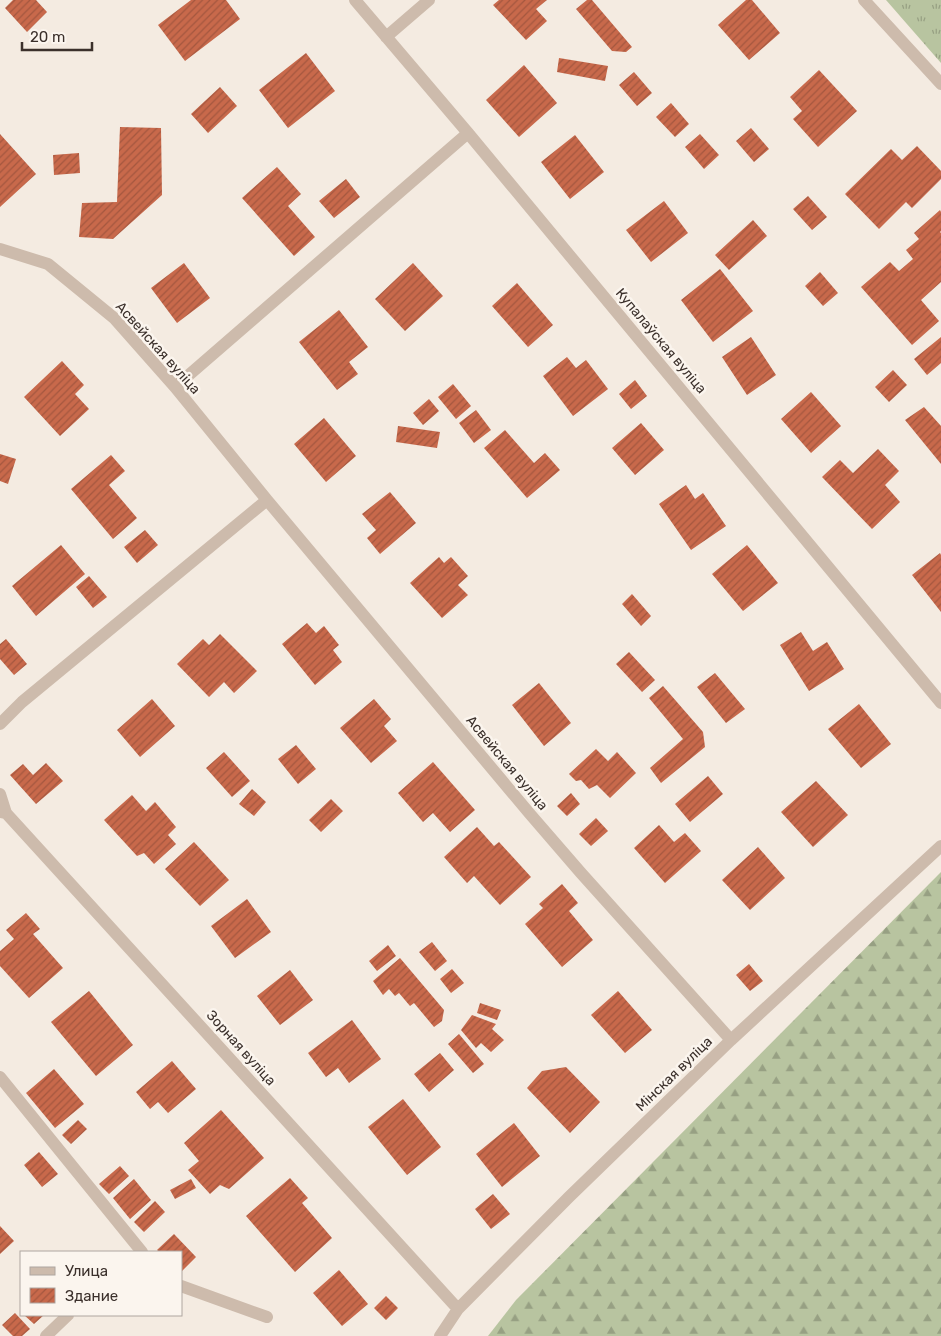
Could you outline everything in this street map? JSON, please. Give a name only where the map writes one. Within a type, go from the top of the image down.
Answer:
[{"type":"street","name":"Купалаўская вуліца","points":[[355,0],[468,133],[941,703]]},
{"type":"street","points":[[386,37],[429,0]]},
{"type":"street","points":[[864,0],[941,84]]},
{"type":"street","points":[[175,388],[468,133]]},
{"type":"street","name":"Асвейская вуліца","points":[[0,249],[48,264],[114,318],[175,388],[530,814],[731,1040]]},
{"type":"street","points":[[0,724],[22,702],[267,500]]},
{"type":"street","points":[[0,794],[3,812]]},
{"type":"street","name":"Зорная вуліца","points":[[3,812],[458,1309]]},
{"type":"street","name":"Мінская вуліца","points":[[440,1336],[458,1309],[569,1197],[731,1040],[941,846]]},
{"type":"street","points":[[0,1077],[137,1251]]},
{"type":"street","points":[[182,1286],[267,1317]]},
{"type":"street","points":[[46,1336],[67,1316]]},
{"type":"green space","points":[[886,0],[941,0],[941,63]]},
{"type":"green space","points":[[941,872],[941,1336],[488,1336],[516,1300]]},
{"type":"building","points":[[13,0],[36,0],[47,12],[27,32],[5,8]]},
{"type":"building","points":[[191,0],[226,0],[240,19],[185,61],[158,25]]},
{"type":"building","points":[[499,0],[547,0],[536,9],[547,21],[526,40],[493,5]]},
{"type":"building","points":[[587,0],[592,0],[632,47],[626,52],[612,51],[576,9]]},
{"type":"building","points":[[746,0],[752,0],[780,33],[749,60],[718,25]]},
{"type":"building","points":[[306,53],[335,91],[288,128],[259,90]]},
{"type":"building","points":[[559,58],[608,66],[605,81],[557,72]]},
{"type":"building","points":[[524,65],[557,103],[519,137],[486,100]]},
{"type":"building","points":[[819,70],[857,111],[818,147],[793,119],[802,111],[790,97]]},
{"type":"building","points":[[634,72],[652,93],[637,106],[619,85]]},
{"type":"building","points":[[220,87],[237,106],[208,133],[191,114]]},
{"type":"building","points":[[671,103],[689,124],[675,137],[656,117]]},
{"type":"building","points":[[120,127],[161,128],[162,195],[113,239],[79,237],[82,203],[117,202]]},
{"type":"building","points":[[751,128],[769,149],[754,162],[736,141]]},
{"type":"building","points":[[0,134],[36,174],[0,207]]},
{"type":"building","points":[[700,134],[719,155],[704,169],[685,147]]},
{"type":"building","points":[[575,135],[604,172],[570,199],[541,162]]},
{"type":"building","points":[[917,146],[941,171],[941,179],[912,208],[906,202],[879,229],[845,194],[891,149],[902,160]]},
{"type":"building","points":[[79,153],[80,173],[54,175],[53,155]]},
{"type":"building","points":[[277,167],[301,194],[288,206],[315,237],[294,256],[242,198]]},
{"type":"building","points":[[346,179],[360,197],[334,218],[319,201]]},
{"type":"building","points":[[808,196],[827,217],[812,230],[793,209]]},
{"type":"building","points":[[664,201],[688,233],[651,262],[626,230]]},
{"type":"building","points":[[940,210],[941,282],[921,300],[939,321],[912,345],[861,287],[890,262],[899,271],[913,259],[906,250],[919,239],[914,233]]},
{"type":"building","points":[[753,220],[767,236],[729,270],[715,255]]},
{"type":"building","points":[[184,263],[210,298],[177,323],[151,288]]},
{"type":"building","points":[[413,263],[443,296],[405,331],[375,299]]},
{"type":"building","points":[[720,269],[753,311],[713,342],[681,300]]},
{"type":"building","points":[[820,272],[838,293],[823,306],[805,286]]},
{"type":"building","points":[[517,283],[553,325],[528,347],[492,306]]},
{"type":"building","points":[[339,310],[368,347],[349,362],[358,374],[337,390],[299,342]]},
{"type":"building","points":[[751,337],[776,375],[747,395],[722,357]]},
{"type":"building","points":[[941,337],[941,363],[927,375],[914,359]]},
{"type":"building","points":[[567,357],[576,368],[586,360],[608,389],[573,416],[543,376]]},
{"type":"building","points":[[62,361],[84,385],[75,394],[89,409],[60,436],[24,397]]},
{"type":"building","points":[[893,370],[907,385],[889,402],[875,387]]},
{"type":"building","points":[[635,380],[647,396],[631,409],[619,394]]},
{"type":"building","points":[[453,384],[471,406],[456,419],[438,397]]},
{"type":"building","points":[[811,392],[841,426],[811,453],[781,419]]},
{"type":"building","points":[[429,399],[439,411],[423,425],[413,413]]},
{"type":"building","points":[[924,407],[941,426],[941,464],[905,420]]},
{"type":"building","points":[[476,410],[491,430],[474,443],[459,423]]},
{"type":"building","points":[[324,418],[356,456],[326,482],[294,444]]},
{"type":"building","points":[[641,423],[664,450],[635,475],[612,448]]},
{"type":"building","points":[[398,426],[440,432],[437,448],[396,442]]},
{"type":"building","points":[[505,430],[534,463],[545,453],[560,470],[527,498],[484,448]]},
{"type":"building","points":[[878,449],[899,471],[885,485],[900,502],[872,529],[822,477],[840,460],[853,473]]},
{"type":"building","points":[[0,454],[16,459],[8,484],[0,481]]},
{"type":"building","points":[[111,455],[125,471],[109,485],[137,518],[113,539],[71,489]]},
{"type":"building","points":[[686,485],[695,499],[703,493],[726,526],[691,550],[659,504]]},
{"type":"building","points":[[390,492],[416,523],[380,554],[367,538],[376,530],[362,514]]},
{"type":"building","points":[[145,530],[158,545],[137,563],[124,547]]},
{"type":"building","points":[[61,545],[85,574],[36,616],[12,586]]},
{"type":"building","points":[[747,545],[778,583],[743,611],[712,574]]},
{"type":"building","points":[[940,553],[941,555],[941,612],[912,575]]},
{"type":"building","points":[[439,557],[444,563],[451,557],[468,576],[458,585],[468,595],[442,618],[410,583]]},
{"type":"building","points":[[89,576],[107,597],[93,608],[76,587]]},
{"type":"building","points":[[632,594],[651,616],[641,626],[622,604]]},
{"type":"building","points":[[307,623],[316,633],[324,626],[339,645],[333,650],[342,662],[315,685],[282,644]]},
{"type":"building","points":[[801,632],[813,651],[827,642],[844,669],[809,691],[780,645]]},
{"type":"building","points":[[220,634],[257,671],[234,693],[224,682],[209,697],[177,664],[203,639],[209,645]]},
{"type":"building","points":[[6,639],[27,664],[14,675],[0,659],[0,644]]},
{"type":"building","points":[[629,652],[655,680],[642,692],[616,664]]},
{"type":"building","points":[[715,673],[745,709],[726,723],[697,687]]},
{"type":"building","points":[[539,683],[571,723],[544,746],[512,705]]},
{"type":"building","points":[[663,686],[703,732],[705,747],[661,783],[650,768],[683,739],[649,698]]},
{"type":"building","points":[[152,699],[175,726],[140,757],[117,730]]},
{"type":"building","points":[[374,699],[391,719],[384,726],[397,741],[371,763],[340,728]]},
{"type":"building","points":[[859,704],[891,744],[861,768],[828,729]]},
{"type":"building","points":[[296,745],[316,769],[298,784],[278,759]]},
{"type":"building","points":[[596,749],[608,761],[617,752],[636,773],[610,798],[597,785],[589,789],[581,780],[576,781],[569,774]]},
{"type":"building","points":[[224,752],[250,781],[232,797],[206,768]]},
{"type":"building","points":[[433,762],[475,810],[450,832],[433,813],[423,822],[398,793]]},
{"type":"building","points":[[46,763],[63,781],[36,804],[10,775],[23,764],[33,775]]},
{"type":"building","points":[[708,776],[723,794],[690,822],[675,804]]},
{"type":"building","points":[[816,781],[848,815],[813,847],[781,812]]},
{"type":"building","points":[[252,789],[266,802],[254,816],[239,804]]},
{"type":"building","points":[[571,793],[580,804],[567,816],[557,806]]},
{"type":"building","points":[[132,795],[146,811],[155,802],[176,827],[168,835],[176,844],[154,864],[144,853],[137,856],[104,820]]},
{"type":"building","points":[[331,799],[343,811],[321,832],[309,820]]},
{"type":"building","points":[[596,818],[608,831],[591,846],[579,834]]},
{"type":"building","points":[[659,825],[674,842],[685,833],[701,851],[665,883],[634,848]]},
{"type":"building","points":[[477,827],[494,846],[499,842],[531,877],[500,905],[474,876],[467,883],[444,857]]},
{"type":"building","points":[[194,842],[229,880],[200,906],[165,869]]},
{"type":"building","points":[[758,847],[785,878],[750,910],[722,880]]},
{"type":"building","points":[[562,884],[578,903],[569,911],[593,940],[562,967],[525,924],[543,908],[539,904]]},
{"type":"building","points":[[247,899],[271,932],[235,958],[211,926]]},
{"type":"building","points":[[26,913],[40,929],[33,934],[63,968],[29,998],[0,966],[0,951],[14,939],[6,930]]},
{"type":"building","points":[[432,942],[447,961],[435,971],[419,952]]},
{"type":"building","points":[[388,945],[396,956],[377,971],[369,961]]},
{"type":"building","points":[[400,958],[444,1010],[442,1021],[434,1027],[414,1003],[410,1006],[399,993],[395,996],[389,989],[383,995],[373,981]]},
{"type":"building","points":[[749,964],[763,981],[750,991],[736,975]]},
{"type":"building","points":[[452,969],[464,983],[451,993],[440,979]]},
{"type":"building","points":[[290,970],[313,1000],[280,1025],[257,996]]},
{"type":"building","points":[[89,991],[133,1045],[96,1076],[51,1022]]},
{"type":"building","points":[[618,991],[652,1030],[625,1053],[591,1015]]},
{"type":"building","points":[[480,1003],[501,1010],[497,1020],[477,1013]]},
{"type":"building","points":[[472,1015],[496,1024],[492,1029],[504,1040],[491,1052],[481,1043],[476,1048],[461,1030]]},
{"type":"building","points":[[352,1020],[381,1059],[349,1083],[338,1068],[326,1077],[308,1053]]},
{"type":"building","points":[[459,1034],[484,1064],[473,1073],[448,1044]]},
{"type":"building","points":[[440,1053],[454,1070],[429,1092],[414,1074]]},
{"type":"building","points":[[172,1061],[196,1089],[168,1113],[158,1102],[150,1109],[136,1092]]},
{"type":"building","points":[[566,1067],[600,1102],[570,1133],[527,1088],[542,1071]]},
{"type":"building","points":[[54,1069],[84,1104],[55,1128],[26,1093]]},
{"type":"building","points":[[403,1099],[441,1147],[407,1175],[368,1127]]},
{"type":"building","points":[[221,1110],[264,1158],[229,1189],[220,1185],[210,1194],[188,1170],[199,1161],[184,1143]]},
{"type":"building","points":[[78,1120],[87,1129],[71,1144],[62,1135]]},
{"type":"building","points":[[514,1123],[540,1156],[502,1187],[476,1154]]},
{"type":"building","points":[[39,1152],[58,1174],[42,1187],[24,1165]]},
{"type":"building","points":[[120,1166],[129,1176],[109,1194],[99,1184]]},
{"type":"building","points":[[290,1178],[308,1198],[302,1203],[332,1238],[295,1272],[246,1216]]},
{"type":"building","points":[[134,1179],[151,1200],[130,1219],[113,1198]]},
{"type":"building","points":[[191,1179],[196,1188],[175,1199],[170,1190]]},
{"type":"building","points":[[493,1194],[510,1214],[491,1229],[475,1209]]},
{"type":"building","points":[[155,1201],[165,1212],[144,1232],[134,1222]]},
{"type":"building","points":[[0,1226],[14,1241],[0,1254]]},
{"type":"building","points":[[174,1234],[196,1257],[182,1271],[182,1251],[157,1250]]},
{"type":"building","points":[[339,1270],[368,1304],[342,1326],[313,1293]]},
{"type":"building","points":[[386,1296],[398,1308],[386,1320],[374,1308]]},
{"type":"building","points":[[15,1313],[30,1329],[22,1336],[13,1336],[2,1325]]},
{"type":"building","points":[[25,1316],[43,1316],[34,1324]]}]
